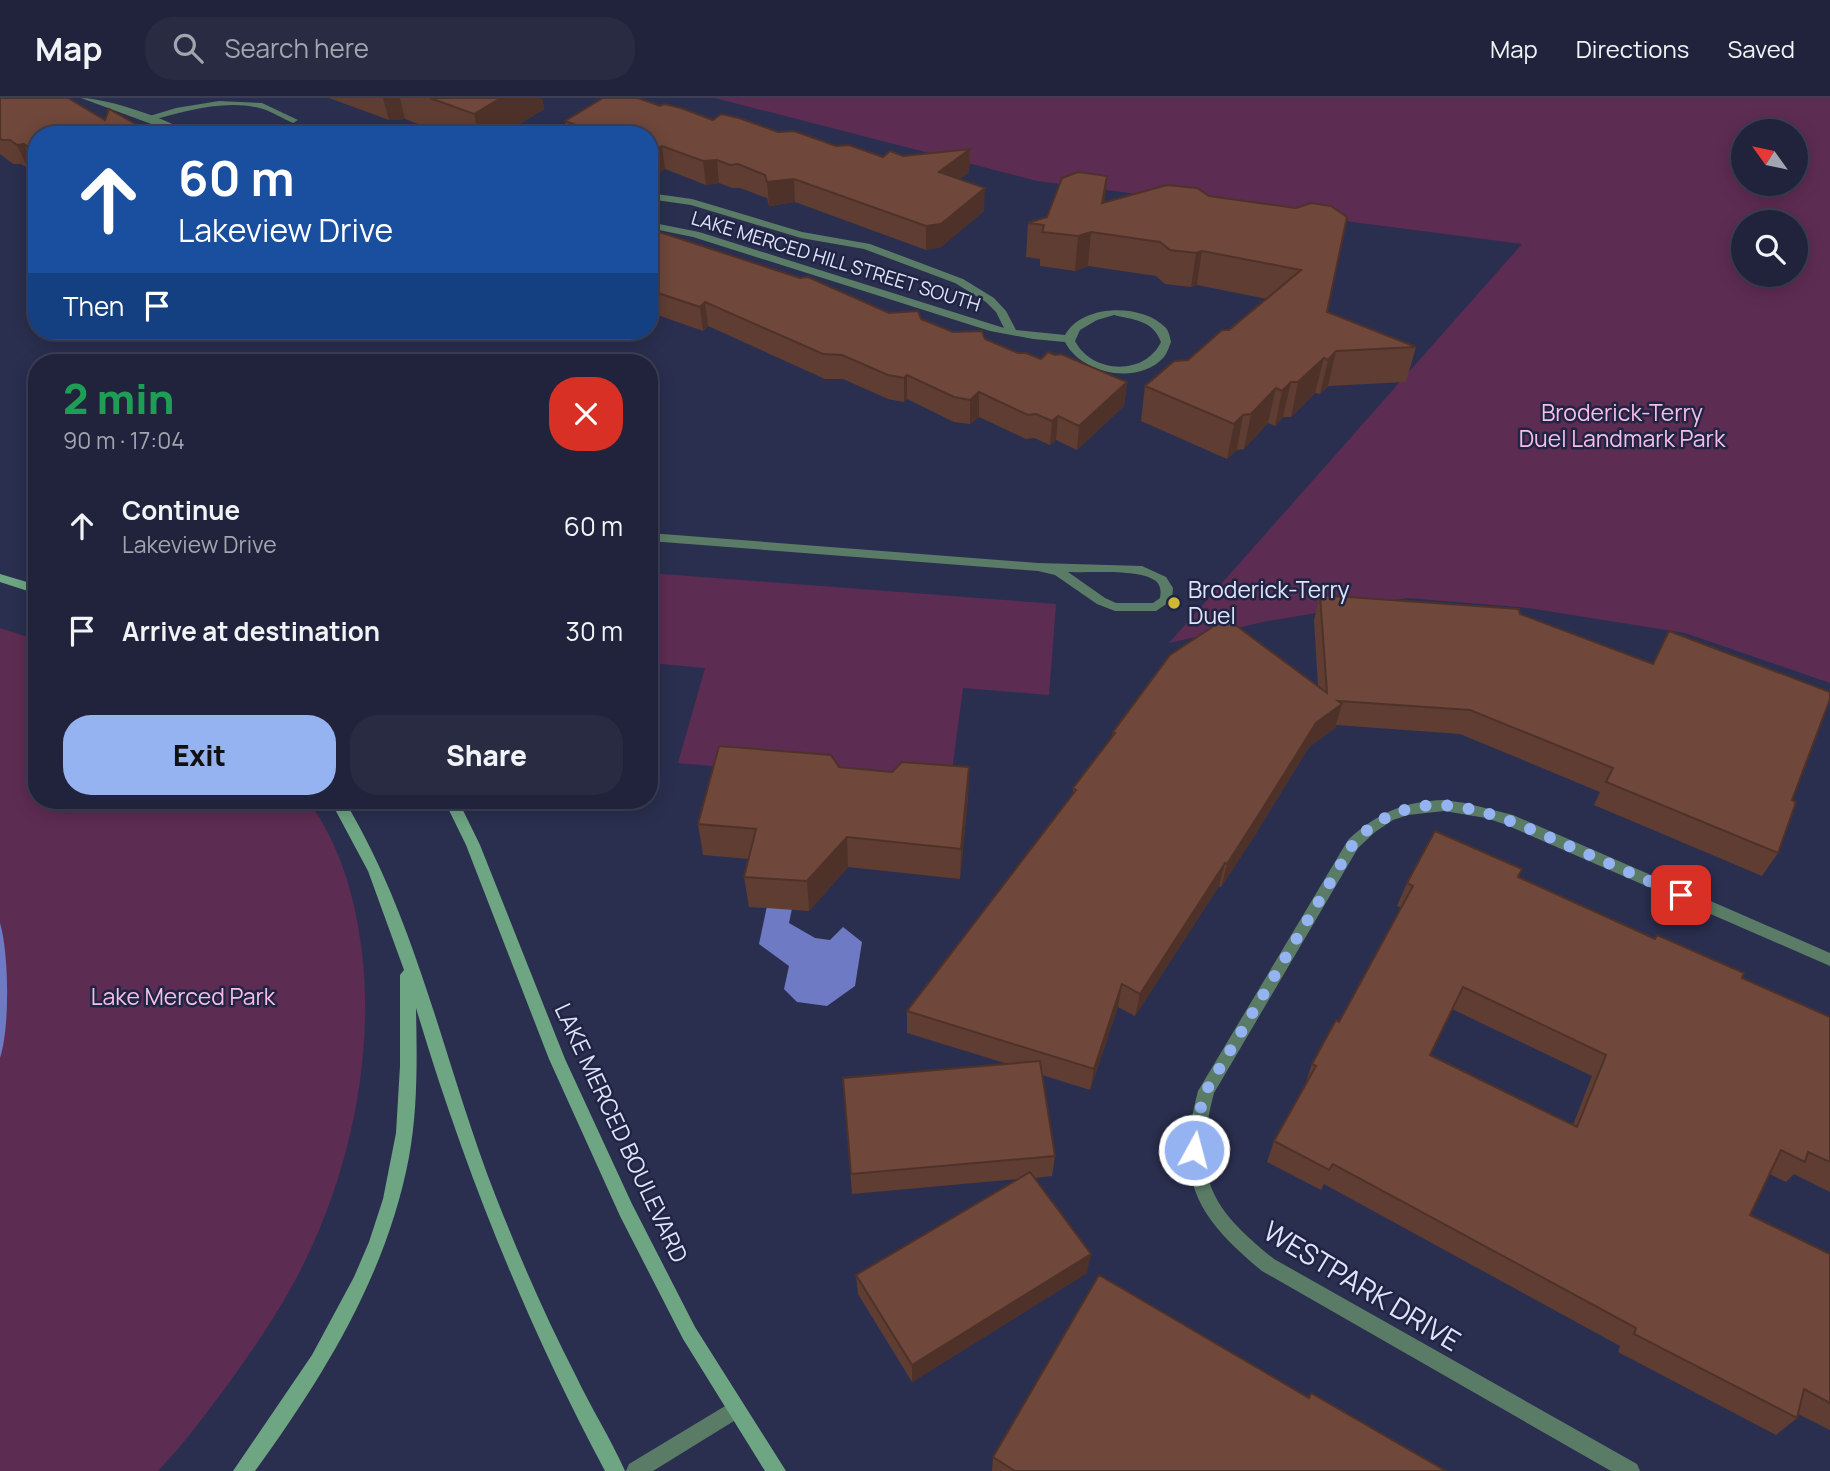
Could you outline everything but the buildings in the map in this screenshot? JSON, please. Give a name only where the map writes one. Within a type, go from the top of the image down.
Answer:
[{"type":"main road","points":[[0,578],[28,587]]},
{"type":"main road","points":[[342,809],[368,854],[386,895],[445,1079],[493,1212],[557,1359],[615,1471]]},
{"type":"main road","name":"LAKE MERCED BOULEVARD","points":[[455,809],[473,845],[538,1013],[607,1169],[689,1333],[776,1471]]},
{"type":"main road","points":[[243,1471],[299,1392],[342,1318],[361,1282],[386,1216],[401,1156],[405,1121],[408,960]]},
{"type":"street","points":[[85,98],[167,126]]},
{"type":"street","points":[[148,118],[191,108],[238,102],[263,106],[293,120]]},
{"type":"street","name":"LAKE MERCED HILL STREET SOUTH","points":[[658,197],[692,202],[790,232],[866,246],[960,281],[990,300],[1001,311],[1012,332]]},
{"type":"street","name":"LAKE MERCED HILL STREET SOUTH","points":[[658,227],[695,234],[965,320],[1012,332],[1070,339]]},
{"type":"street","points":[[1114,312],[1132,314],[1161,329],[1167,338],[1167,349],[1148,365],[1119,369],[1088,362],[1072,347],[1070,339],[1071,332],[1085,319],[1114,312]]},
{"type":"street","points":[[658,538],[1038,567],[1142,570],[1165,581],[1168,591],[1166,600],[1156,607],[1115,607],[1101,601],[1059,572],[1038,567]]},
{"type":"street","name":"WESTPARK DRIVE","points":[[1630,1471],[1268,1265],[1231,1234],[1215,1216],[1201,1189],[1194,1150],[1197,1120],[1206,1091],[1353,844],[1370,825],[1392,813],[1419,806],[1446,805],[1478,810],[1508,819],[1830,960]]},
{"type":"street","points":[[636,1471],[735,1409]]},
{"type":"green space","name":"Broderick-Terry Duel Landmark Park","points":[[715,98],[1830,98],[1830,683],[1685,633],[1528,608],[1407,598],[1268,621],[1169,643],[1522,244],[1037,181]]},
{"type":"green space","points":[[658,574],[1056,604],[1049,695],[963,688],[950,786],[678,763],[705,668],[658,664]]},
{"type":"green space","name":"Lake Merced Park","points":[[0,628],[28,637],[28,809],[313,809],[341,863],[356,915],[364,976],[365,1022],[362,1068],[344,1160],[312,1246],[271,1322],[178,1449],[158,1471],[0,1471]]},
{"type":"water","points":[[771,887],[796,889],[789,923],[815,938],[830,940],[843,927],[862,942],[855,986],[827,1006],[797,1002],[784,989],[789,966],[759,944]]},
{"type":"water","points":[[0,923],[7,990],[0,1058]]},
{"type":"place","name":"Broderick-Terry Duel","points":[[1174,603]]},
{"type":"route","points":[[1194,1150],[1197,1120],[1206,1091],[1353,844],[1370,825],[1392,813],[1419,806],[1446,805],[1478,810],[1508,819],[1681,895]]}]
